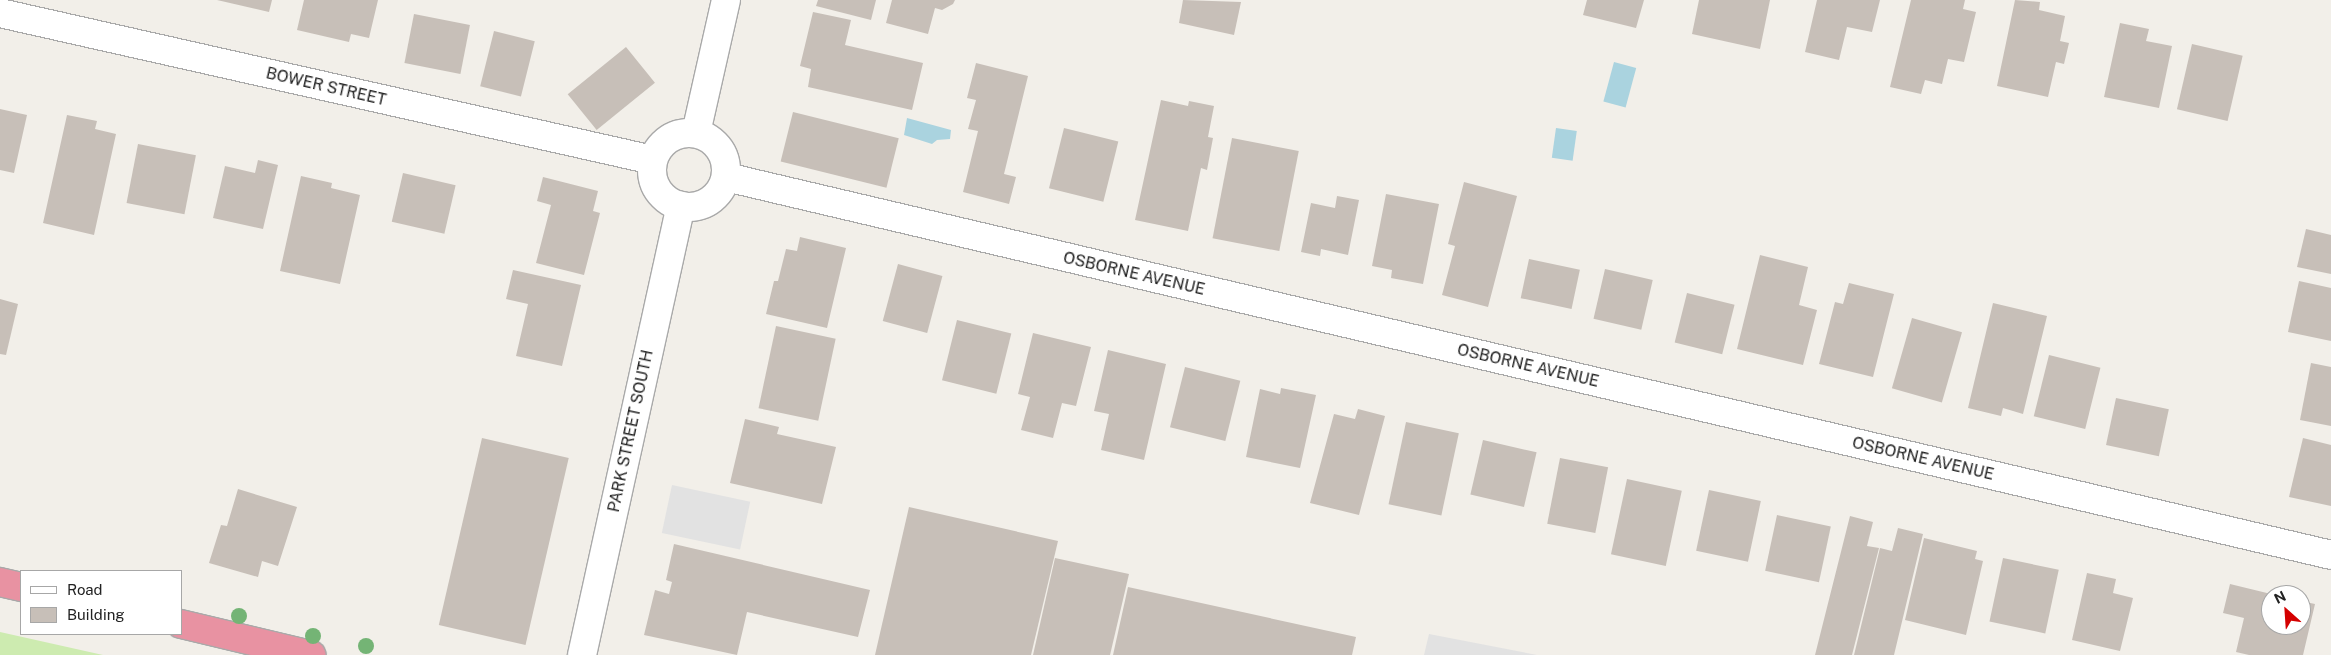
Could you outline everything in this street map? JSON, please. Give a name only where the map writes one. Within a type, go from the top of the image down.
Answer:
[{"type":"highway","points":[[0,582],[20,587]]},
{"type":"highway","points":[[182,624],[311,655]]},
{"type":"street","points":[[696,133],[726,0]]},
{"type":"street","name":"BOWER STREET","points":[[0,13],[653,160]]},
{"type":"street","points":[[681,133],[696,133],[712,140],[723,154],[727,166],[726,178],[718,194],[706,204],[692,207],[681,206],[670,202],[659,192],[652,176],[653,160],[662,144],[681,133]]},
{"type":"street","name":"OSBORNE AVENUE","points":[[726,178],[2331,555]]},
{"type":"street","name":"PARK STREET SOUTH","points":[[582,655],[681,206]]},
{"type":"green space","points":[[0,632],[103,655],[0,655]]},
{"type":"shaded area","points":[[672,485],[750,502],[740,550],[662,533]]},
{"type":"shaded area","points":[[1429,634],[1537,655],[1424,655]]},
{"type":"water","points":[[1614,62],[1636,68],[1626,108],[1603,102]]},
{"type":"water","points":[[907,118],[951,130],[950,139],[937,140],[932,144],[904,135]]},
{"type":"water","points":[[1556,128],[1577,131],[1573,161],[1552,158]]},
{"type":"building","points":[[217,0],[272,0],[269,12]]},
{"type":"building","points":[[304,0],[378,0],[369,38],[351,34],[349,42],[297,30]]},
{"type":"building","points":[[818,0],[876,0],[871,20],[816,6]]},
{"type":"building","points":[[892,0],[955,0],[953,4],[942,10],[935,8],[928,34],[886,23]]},
{"type":"building","points":[[1183,0],[1241,2],[1234,35],[1179,23]]},
{"type":"building","points":[[1587,0],[1644,0],[1636,28],[1583,15]]},
{"type":"building","points":[[1699,0],[1770,0],[1760,49],[1692,34]]},
{"type":"building","points":[[1817,0],[1880,0],[1872,32],[1847,27],[1839,60],[1805,52]]},
{"type":"building","points":[[1911,0],[1965,0],[1963,9],[1976,12],[1964,62],[1948,59],[1942,84],[1925,80],[1921,94],[1890,87]]},
{"type":"building","points":[[2015,0],[2040,2],[2039,10],[2065,16],[2060,41],[2069,43],[2064,64],[2056,62],[2048,97],[1997,86]]},
{"type":"building","points":[[813,12],[851,20],[845,45],[923,63],[912,110],[808,87],[811,69],[800,66]]},
{"type":"building","points":[[414,14],[470,25],[460,74],[404,63]]},
{"type":"building","points":[[2120,23],[2149,29],[2146,41],[2172,46],[2159,108],[2104,97]]},
{"type":"building","points":[[494,31],[535,41],[521,96],[480,86]]},
{"type":"building","points":[[2192,44],[2243,56],[2228,121],[2177,109]]},
{"type":"building","points":[[626,47],[655,83],[597,130],[568,94]]},
{"type":"building","points":[[976,63],[1028,76],[1004,174],[1016,177],[1009,204],[963,192],[978,131],[968,129],[976,100],[967,98]]},
{"type":"building","points":[[1161,100],[1188,106],[1189,101],[1214,106],[1208,137],[1213,138],[1207,170],[1201,168],[1188,231],[1135,220]]},
{"type":"building","points":[[0,109],[27,115],[14,173],[0,170]]},
{"type":"building","points":[[793,112],[899,138],[886,188],[781,161]]},
{"type":"building","points":[[67,115],[97,121],[95,129],[116,134],[94,235],[43,223]]},
{"type":"building","points":[[1064,128],[1118,142],[1103,202],[1049,188]]},
{"type":"building","points":[[1232,138],[1299,151],[1279,251],[1213,238]]},
{"type":"building","points":[[138,144],[196,155],[184,214],[127,203]]},
{"type":"building","points":[[258,160],[278,165],[263,229],[213,218],[225,166],[255,173]]},
{"type":"building","points":[[403,173],[456,185],[444,234],[392,222]]},
{"type":"building","points":[[301,176],[332,183],[331,188],[360,195],[340,284],[280,271]]},
{"type":"building","points":[[543,177],[598,191],[593,211],[600,213],[584,275],[536,263],[551,205],[537,201]]},
{"type":"building","points":[[1464,182],[1517,196],[1488,307],[1442,295],[1455,246],[1448,244]]},
{"type":"building","points":[[1386,194],[1439,204],[1423,284],[1391,278],[1392,270],[1372,266]]},
{"type":"building","points":[[1337,196],[1359,200],[1348,255],[1321,249],[1320,256],[1301,252],[1311,203],[1335,208]]},
{"type":"building","points":[[2306,229],[2331,235],[2331,274],[2297,267]]},
{"type":"building","points":[[800,237],[846,248],[827,328],[766,314],[774,281],[778,281],[786,249],[797,251]]},
{"type":"building","points":[[1760,255],[1808,267],[1799,305],[1817,310],[1803,365],[1737,349]]},
{"type":"building","points":[[1529,259],[1580,270],[1572,309],[1521,298]]},
{"type":"building","points":[[898,264],[942,276],[927,333],[883,321]]},
{"type":"building","points":[[1605,269],[1653,280],[1641,330],[1594,319]]},
{"type":"building","points":[[513,270],[581,285],[562,366],[516,356],[528,304],[506,299]]},
{"type":"building","points":[[2299,281],[2331,288],[2331,341],[2288,332]]},
{"type":"building","points":[[1849,283],[1894,294],[1873,377],[1819,364],[1835,302],[1843,304]]},
{"type":"building","points":[[1687,293],[1735,305],[1722,354],[1675,342]]},
{"type":"building","points":[[0,299],[18,304],[6,355],[0,354]]},
{"type":"building","points":[[1993,303],[2047,316],[2023,414],[2003,408],[2001,416],[1968,408]]},
{"type":"building","points":[[1912,318],[1962,332],[1942,403],[1892,388]]},
{"type":"building","points":[[957,320],[1011,334],[996,394],[942,380]]},
{"type":"building","points":[[776,326],[836,339],[818,421],[759,408]]},
{"type":"building","points":[[1033,333],[1091,347],[1076,406],[1062,403],[1053,438],[1021,430],[1030,397],[1018,394]]},
{"type":"building","points":[[1108,350],[1166,364],[1144,460],[1101,450],[1109,414],[1094,411]]},
{"type":"building","points":[[2049,355],[2100,368],[2085,429],[2034,416]]},
{"type":"building","points":[[2311,363],[2331,367],[2331,426],[2300,420]]},
{"type":"building","points":[[1185,367],[1240,381],[1225,441],[1170,427]]},
{"type":"building","points":[[1281,388],[1316,395],[1300,468],[1246,457],[1260,389],[1280,394]]},
{"type":"building","points":[[2116,398],[2169,409],[2159,456],[2106,445]]},
{"type":"building","points":[[1358,409],[1385,416],[1359,515],[1310,503],[1334,414],[1355,419]]},
{"type":"building","points":[[745,419],[779,427],[777,434],[836,447],[822,504],[730,483]]},
{"type":"building","points":[[1406,422],[1459,433],[1441,515],[1389,504]]},
{"type":"building","points":[[482,438],[569,458],[526,645],[439,625]]},
{"type":"building","points":[[2303,438],[2331,445],[2331,506],[2289,497]]},
{"type":"building","points":[[1483,440],[1537,452],[1524,507],[1470,495]]},
{"type":"building","points":[[1560,458],[1608,467],[1595,533],[1547,524]]},
{"type":"building","points":[[1627,479],[1682,491],[1666,566],[1611,554]]},
{"type":"building","points":[[238,489],[297,507],[278,566],[262,561],[258,577],[209,563],[221,525],[227,526]]},
{"type":"building","points":[[1709,490],[1761,501],[1748,562],[1696,551]]},
{"type":"building","points":[[909,507],[1058,541],[1031,655],[875,655]]},
{"type":"building","points":[[1777,515],[1831,526],[1819,582],[1765,571]]},
{"type":"building","points":[[1850,516],[1873,522],[1867,546],[1879,548],[1852,655],[1815,655]]},
{"type":"building","points":[[1898,528],[1923,534],[1894,655],[1854,655],[1880,548],[1892,551]]},
{"type":"building","points":[[1924,538],[1977,551],[1975,559],[1983,561],[1966,635],[1905,620]]},
{"type":"building","points":[[674,544],[870,590],[858,637],[747,612],[737,655],[644,635],[655,590],[669,594],[672,582],[666,580]]},
{"type":"building","points":[[1055,558],[1129,574],[1110,655],[1033,655]]},
{"type":"building","points":[[2003,558],[2059,570],[2045,633],[1989,622]]},
{"type":"building","points":[[2087,573],[2116,579],[2113,593],[2133,598],[2120,651],[2072,640]]},
{"type":"building","points":[[2230,584],[2261,592],[2261,635],[2308,635],[2303,655],[2249,655],[2236,652],[2244,618],[2223,613]]},
{"type":"building","points":[[1128,587],[1356,637],[1352,655],[1113,655]]},
{"type":"building","points":[[2311,603],[2315,604],[2311,621]]}]
